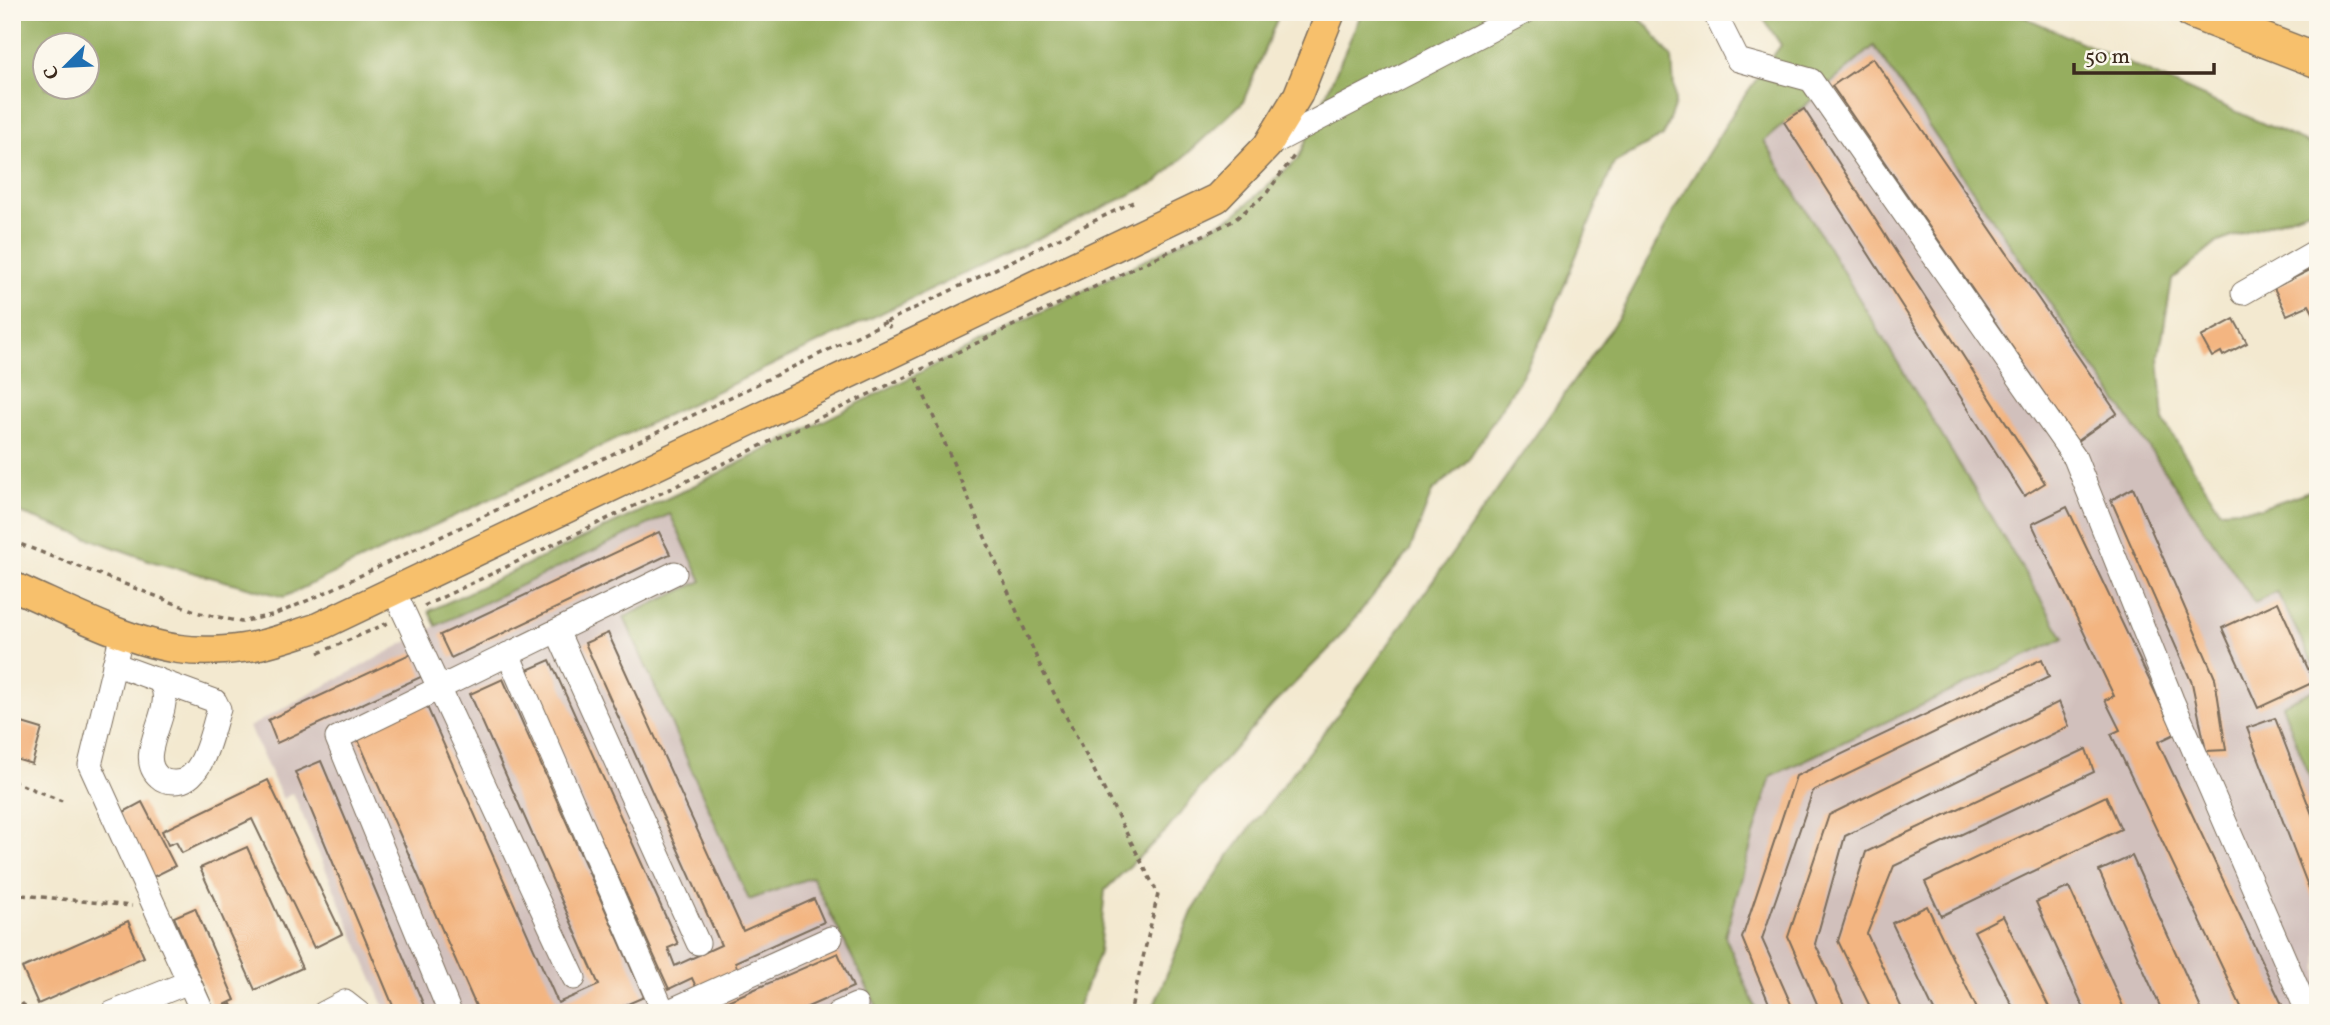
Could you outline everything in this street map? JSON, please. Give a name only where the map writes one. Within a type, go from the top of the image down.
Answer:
[{"type":"highway","points":[[2192,12],[2318,61]]},
{"type":"main road","points":[[12,586],[122,633],[179,649],[246,648],[316,628],[1217,198],[1267,146],[1298,95],[1331,12]]},
{"type":"lane","points":[[1267,146],[1525,12]]},
{"type":"lane","points":[[1714,12],[1738,60],[1811,80],[2076,458],[2172,700],[2308,1013]]},
{"type":"lane","points":[[2243,293],[2318,250]]},
{"type":"lane","points":[[450,1013],[337,738],[675,573]]},
{"type":"lane","points":[[394,591],[574,978]]},
{"type":"lane","points":[[557,631],[698,943]]},
{"type":"lane","points":[[122,633],[90,765],[203,1013]]},
{"type":"lane","points":[[508,654],[664,1013],[831,938]]},
{"type":"lane","points":[[114,664],[157,679]]},
{"type":"lane","points":[[112,1013],[189,982]]},
{"type":"lane","points":[[324,1013],[345,1002],[359,1013]]},
{"type":"path","points":[[12,191],[15,211],[12,239]]},
{"type":"path","points":[[12,541],[200,613],[241,622],[276,614],[1133,202]]},
{"type":"path","points":[[886,322],[915,373],[1041,668],[1158,894],[1130,1013]]},
{"type":"path","points":[[14,783],[62,801]]},
{"type":"path","points":[[12,894],[155,908]]},
{"type":"path","points":[[12,999],[39,1013]]},
{"type":"shaded area","points":[[1875,46],[2255,603],[2277,591],[2318,672],[2318,688],[2282,705],[2318,798],[2318,1013],[1758,1013],[1725,936],[1771,776],[2064,637],[1764,141]]},
{"type":"shaded area","points":[[670,513],[702,581],[624,617],[749,899],[812,876],[880,1013],[387,1013],[293,793],[283,799],[249,727],[436,626]]},
{"type":"green space","points":[[12,12],[1280,12],[1243,102],[1157,182],[284,597],[154,562],[12,510]]},
{"type":"green space","points":[[1362,12],[1631,12],[1648,26],[1672,58],[1675,104],[1663,136],[1614,163],[1546,330],[1521,377],[1468,460],[1432,492],[1410,550],[1334,644],[1273,705],[1167,830],[1105,890],[1099,953],[1076,1013],[880,1013],[812,877],[749,900],[624,617],[702,581],[670,514],[436,626],[429,611],[685,490],[1233,216],[1298,159]]},
{"type":"green space","points":[[1759,12],[2013,12],[2318,148],[2318,207],[2218,242],[2172,280],[2159,356],[2164,422],[2220,510],[2261,508],[2318,488],[2318,672],[2277,592],[2255,603],[1874,46],[1764,141],[2064,638],[1771,776],[1725,936],[1758,1013],[1151,1013],[1192,912],[1230,854],[1354,693],[1618,318],[1681,197],[1738,105],[1781,45]]},
{"type":"green space","points":[[2318,688],[2318,798],[2282,705]]},
{"type":"building","points":[[1873,58],[2117,413],[2077,441],[1832,86]]},
{"type":"building","points":[[1804,109],[2045,483],[2024,496],[1784,122]]},
{"type":"building","points":[[2312,269],[2318,281],[2318,322],[2309,305],[2287,315],[2274,288]]},
{"type":"building","points":[[2234,319],[2247,343],[2223,356],[2221,352],[2212,357],[2201,337]]},
{"type":"building","points":[[2133,488],[2215,678],[2226,750],[2206,751],[2192,683],[2111,500]]},
{"type":"building","points":[[2067,507],[2175,734],[2158,742],[2286,1013],[2244,1013],[2111,734],[2120,730],[2105,700],[2114,696],[2032,524]]},
{"type":"building","points":[[659,532],[670,554],[451,658],[440,635]]},
{"type":"building","points":[[2278,602],[2314,682],[2258,708],[2222,628]]},
{"type":"building","points":[[608,633],[743,931],[814,899],[824,922],[735,962],[738,970],[697,989],[692,978],[669,989],[525,671],[550,660],[678,944],[668,948],[675,966],[721,945],[585,643]]},
{"type":"building","points":[[414,652],[423,676],[277,743],[268,720]]},
{"type":"building","points":[[2042,659],[2049,677],[1813,791],[1762,939],[1795,1013],[1773,1013],[1742,938],[1796,776]]},
{"type":"building","points":[[503,679],[644,997],[607,1013],[479,1013],[355,733],[425,702],[558,1003],[599,985],[470,694]]},
{"type":"building","points":[[2059,702],[2069,726],[1845,836],[1815,944],[1848,1013],[1821,1013],[1788,937],[1829,815]]},
{"type":"building","points":[[2275,718],[2318,830],[2318,912],[2247,728]]},
{"type":"building","points":[[12,720],[42,729],[32,764],[12,758]]},
{"type":"building","points":[[2086,749],[2094,772],[1894,866],[1867,934],[1904,1013],[1873,1013],[1838,941],[1866,852]]},
{"type":"building","points":[[321,761],[427,1013],[396,1013],[295,772]]},
{"type":"building","points":[[268,780],[342,934],[314,948],[252,819],[182,853],[176,842],[168,845],[162,831]]},
{"type":"building","points":[[2106,796],[2121,829],[1941,916],[1925,882]]},
{"type":"building","points":[[142,802],[175,866],[153,877],[120,814]]},
{"type":"building","points":[[247,847],[302,968],[255,990],[200,868]]},
{"type":"building","points":[[2132,856],[2203,1013],[2163,1013],[2099,871]]},
{"type":"building","points":[[2069,887],[2126,1013],[2086,1013],[2036,902]]},
{"type":"building","points":[[1927,906],[1979,1013],[1935,1013],[1892,923]]},
{"type":"building","points":[[195,908],[235,1000],[214,1010],[174,917]]},
{"type":"building","points":[[2003,916],[2052,1013],[2016,1013],[1974,931]]},
{"type":"building","points":[[128,921],[144,957],[38,1004],[22,968]]},
{"type":"building","points":[[838,953],[853,987],[794,1013],[700,1013]]},
{"type":"building","points":[[231,1004],[235,1013],[210,1013]]}]
